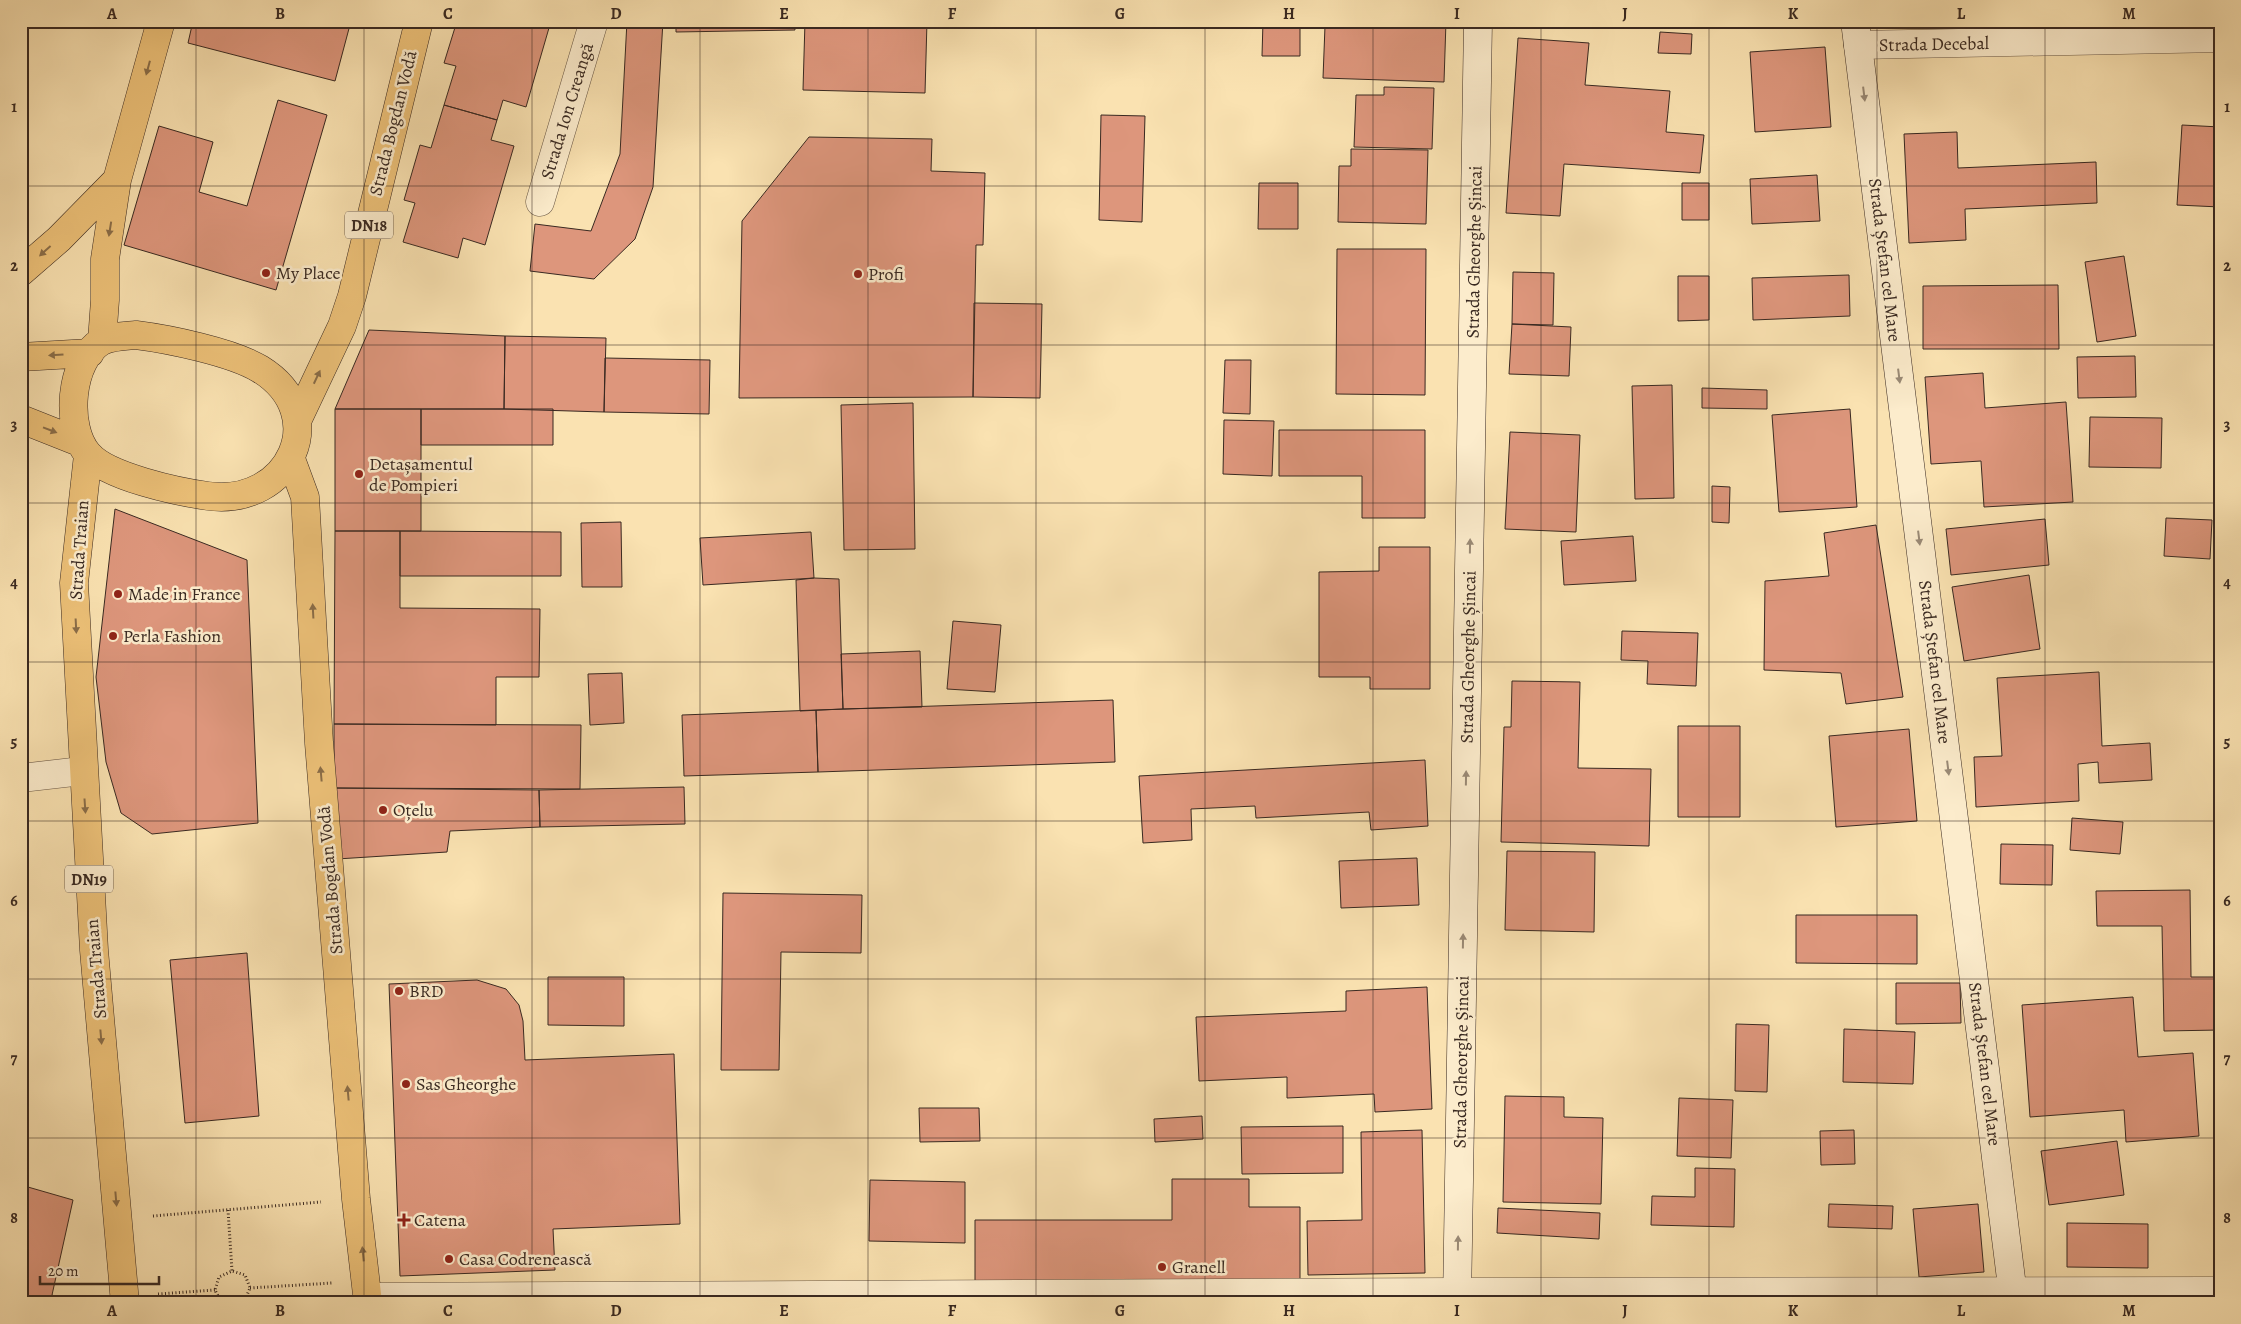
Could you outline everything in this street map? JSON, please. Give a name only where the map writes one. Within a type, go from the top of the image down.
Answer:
[{"type":"main road","points":[[96,347],[105,300],[105,259],[117,180],[161,21]]},
{"type":"main road","name":"Strada Bogdan Vodă","points":[[296,421],[342,326],[352,296],[419,21]]},
{"type":"main road","name":"Strada Ion Creangă","points":[[540,202],[594,21]]},
{"type":"main road","name":"Strada Gheorghe Șincai","points":[[1457,1297],[1478,21]]},
{"type":"main road","name":"Strada Decebal","points":[[1856,33],[2220,38]]},
{"type":"main road","name":"Strada Ștefan cel Mare","points":[[1856,33],[2014,1297]]},
{"type":"main road","points":[[21,272],[59,239],[117,180]]},
{"type":"main road","points":[[21,357],[96,347],[136,335],[157,338],[232,357],[260,369],[282,388],[293,404],[296,421],[296,442],[291,459],[270,482],[252,492],[216,497],[176,492],[138,480],[102,465],[84,449],[21,419]]},
{"type":"main road","name":"Strada Traian","points":[[96,347],[79,371],[74,392],[74,417],[84,449],[74,582],[82,771],[94,950],[125,1299]]},
{"type":"main road","name":"Strada Bogdan Vodă","points":[[291,459],[305,497],[319,743],[356,1199],[367,1293]]},
{"type":"main road","points":[[21,778],[82,771]]},
{"type":"main road","points":[[367,1293],[2014,1297],[2220,1291]]},
{"type":"path","points":[[118,1219],[356,1199]]},
{"type":"path","points":[[228,1210],[232,1271]]},
{"type":"path","points":[[224,1303],[221,1302],[215,1290],[219,1277],[232,1271],[245,1275],[250,1288],[245,1300],[240,1303]]},
{"type":"path","points":[[250,1288],[367,1293]]},
{"type":"path","points":[[125,1299],[215,1290]]},
{"type":"building","points":[[193,21],[351,21],[335,81],[188,43]]},
{"type":"building","points":[[457,21],[551,21],[526,107],[503,100],[497,120],[444,105],[456,66],[444,63]]},
{"type":"building","points":[[627,21],[663,21],[653,187],[635,239],[594,279],[530,271],[535,224],[591,231],[620,154]]},
{"type":"building","points":[[676,21],[794,21],[795,30],[676,32]]},
{"type":"building","points":[[805,21],[927,21],[925,93],[803,90]]},
{"type":"building","points":[[1263,21],[1300,21],[1300,56],[1262,56]]},
{"type":"building","points":[[1383,21],[1446,21],[1444,82],[1323,78],[1325,26],[1383,28]]},
{"type":"building","points":[[1884,21],[1930,21],[1930,23],[1884,23]]},
{"type":"building","points":[[1660,32],[1692,34],[1691,54],[1658,53]]},
{"type":"building","points":[[1518,38],[1589,43],[1585,85],[1670,91],[1666,132],[1704,135],[1700,173],[1564,164],[1560,216],[1506,213]]},
{"type":"building","points":[[1825,47],[1831,127],[1755,132],[1750,52]]},
{"type":"building","points":[[1384,87],[1434,88],[1432,149],[1354,147],[1356,95],[1384,95]]},
{"type":"building","points":[[278,100],[327,115],[276,290],[124,245],[159,126],[213,142],[199,192],[247,206]]},
{"type":"building","points":[[444,105],[497,120],[491,140],[514,146],[485,245],[463,238],[458,258],[403,242],[415,203],[404,200],[420,145],[431,148]]},
{"type":"building","points":[[1101,115],[1145,116],[1142,222],[1099,220]]},
{"type":"building","points":[[2182,125],[2220,127],[2220,207],[2177,205]]},
{"type":"building","points":[[1957,132],[1958,168],[2096,162],[2097,203],[1965,209],[1966,240],[1909,243],[1904,134]]},
{"type":"building","name":"Profi","points":[[809,137],[932,139],[931,171],[985,173],[983,245],[976,245],[973,397],[739,398],[742,221]]},
{"type":"building","points":[[1351,149],[1428,150],[1426,224],[1338,222],[1339,166],[1351,166]]},
{"type":"building","points":[[1817,175],[1820,221],[1752,224],[1750,179]]},
{"type":"building","points":[[1259,183],[1298,183],[1298,229],[1258,229]]},
{"type":"building","points":[[1682,183],[1709,183],[1709,220],[1682,220]]},
{"type":"building","points":[[1337,249],[1426,249],[1425,395],[1336,394]]},
{"type":"building","points":[[2124,256],[2136,336],[2097,342],[2085,262]]},
{"type":"building","points":[[1513,272],[1554,273],[1553,325],[1512,324]]},
{"type":"building","points":[[1849,275],[1850,316],[1753,320],[1752,278]]},
{"type":"building","points":[[1678,276],[1709,276],[1709,320],[1678,321]]},
{"type":"building","points":[[2058,285],[2059,349],[1923,349],[1923,286]]},
{"type":"building","points":[[974,303],[1042,304],[1040,398],[973,397]]},
{"type":"building","points":[[1512,324],[1571,327],[1569,376],[1509,374]]},
{"type":"building","points":[[369,330],[505,336],[504,409],[335,409]]},
{"type":"building","points":[[505,336],[606,338],[604,412],[504,409]]},
{"type":"building","points":[[2135,356],[2136,397],[2078,398],[2077,357]]},
{"type":"building","points":[[605,358],[710,360],[709,414],[604,412]]},
{"type":"building","points":[[1225,360],[1251,360],[1250,414],[1223,413]]},
{"type":"building","points":[[1983,373],[1985,408],[2066,402],[2073,502],[1984,507],[1981,461],[1931,464],[1925,377]]},
{"type":"building","points":[[1672,385],[1674,498],[1635,499],[1632,386]]},
{"type":"building","points":[[1702,388],[1767,390],[1767,409],[1702,408]]},
{"type":"building","points":[[913,403],[915,549],[844,550],[841,405]]},
{"type":"building","points":[[335,409],[421,409],[421,531],[335,531]]},
{"type":"building","points":[[421,409],[553,409],[553,445],[421,445]]},
{"type":"building","points":[[1850,409],[1857,507],[1779,512],[1772,415]]},
{"type":"building","points":[[2090,417],[2162,418],[2161,468],[2089,467]]},
{"type":"building","points":[[1224,420],[1274,421],[1272,476],[1223,474]]},
{"type":"building","points":[[1279,430],[1425,430],[1425,518],[1362,518],[1362,476],[1279,476]]},
{"type":"building","points":[[1510,432],[1580,435],[1576,532],[1505,529]]},
{"type":"building","points":[[1712,486],[1730,487],[1729,523],[1712,522]]},
{"type":"building","points":[[115,509],[247,560],[258,823],[152,834],[121,813],[106,762],[96,677]]},
{"type":"building","points":[[2166,518],[2212,520],[2210,559],[2164,556]]},
{"type":"building","points":[[2045,519],[2049,565],[1951,575],[1946,529]]},
{"type":"building","points":[[621,522],[622,587],[582,587],[581,523]]},
{"type":"building","points":[[1876,525],[1903,697],[1846,704],[1841,673],[1764,670],[1765,581],[1829,576],[1824,533]]},
{"type":"building","points":[[335,531],[400,531],[400,608],[540,609],[539,677],[496,677],[496,725],[334,724]]},
{"type":"building","points":[[400,531],[561,532],[561,576],[400,576]]},
{"type":"building","points":[[811,532],[814,578],[703,585],[700,538]]},
{"type":"building","points":[[1633,536],[1636,581],[1564,585],[1561,541]]},
{"type":"building","points":[[1379,547],[1430,547],[1430,689],[1370,689],[1370,677],[1319,677],[1319,572],[1379,571]]},
{"type":"building","points":[[2029,575],[2040,649],[1964,661],[1952,587]]},
{"type":"building","points":[[814,578],[839,579],[843,709],[800,711],[796,580]]},
{"type":"building","points":[[953,621],[1001,625],[995,692],[947,689]]},
{"type":"building","points":[[1622,631],[1698,633],[1696,686],[1647,684],[1648,661],[1621,660]]},
{"type":"building","points":[[920,651],[922,707],[843,709],[841,654]]},
{"type":"building","points":[[2099,672],[2102,746],[2150,743],[2152,780],[2099,783],[2098,762],[2078,764],[2079,801],[1976,807],[1974,757],[2002,756],[1997,678]]},
{"type":"building","points":[[622,673],[624,723],[590,725],[588,674]]},
{"type":"building","points":[[1512,681],[1580,682],[1578,768],[1651,769],[1649,846],[1501,842],[1504,727],[1511,727]]},
{"type":"building","points":[[1113,700],[1115,762],[818,772],[816,710]]},
{"type":"building","points":[[816,710],[818,772],[684,776],[682,715]]},
{"type":"building","points":[[334,724],[581,725],[580,789],[334,788]]},
{"type":"building","points":[[1678,726],[1740,726],[1740,817],[1678,817]]},
{"type":"building","points":[[1909,729],[1917,821],[1836,827],[1829,736]]},
{"type":"building","points":[[1425,760],[1428,826],[1371,830],[1369,812],[1256,818],[1255,806],[1191,809],[1192,840],[1143,843],[1139,776]]},
{"type":"building","points":[[684,787],[685,824],[540,827],[539,790]]},
{"type":"building","points":[[334,788],[539,790],[540,827],[450,831],[447,852],[337,859]]},
{"type":"building","points":[[2072,818],[2123,822],[2120,854],[2070,850]]},
{"type":"building","points":[[2001,844],[2053,845],[2052,885],[2000,884]]},
{"type":"building","points":[[1507,851],[1595,852],[1594,932],[1505,930]]},
{"type":"building","points":[[1417,858],[1419,905],[1341,908],[1339,861]]},
{"type":"building","points":[[2190,890],[2191,977],[2220,977],[2220,1030],[2164,1031],[2162,926],[2097,926],[2096,891]]},
{"type":"building","points":[[723,893],[862,895],[861,953],[781,952],[779,1070],[721,1070]]},
{"type":"building","points":[[1796,915],[1917,915],[1917,964],[1796,963]]},
{"type":"building","points":[[247,953],[259,1116],[185,1123],[170,960]]},
{"type":"building","points":[[548,977],[624,977],[624,1026],[548,1025]]},
{"type":"building","points":[[477,980],[506,989],[519,1005],[523,1021],[525,1060],[674,1054],[680,1224],[553,1229],[555,1270],[400,1276],[389,984]]},
{"type":"building","points":[[1896,983],[1960,983],[1961,1023],[1896,1024]]},
{"type":"building","points":[[1427,987],[1432,1109],[1375,1112],[1374,1094],[1287,1098],[1287,1077],[1199,1081],[1196,1017],[1346,1011],[1346,991]]},
{"type":"building","points":[[2133,997],[2138,1057],[2193,1053],[2199,1136],[2126,1142],[2124,1110],[2030,1117],[2022,1005]]},
{"type":"building","points":[[1736,1024],[1769,1025],[1767,1092],[1735,1091]]},
{"type":"building","points":[[1844,1029],[1915,1032],[1913,1084],[1843,1082]]},
{"type":"building","points":[[1505,1096],[1564,1097],[1564,1117],[1603,1118],[1601,1204],[1503,1202]]},
{"type":"building","points":[[1679,1098],[1733,1100],[1731,1158],[1677,1156]]},
{"type":"building","points":[[919,1108],[979,1108],[980,1141],[920,1142]]},
{"type":"building","points":[[1202,1116],[1203,1139],[1155,1142],[1154,1119]]},
{"type":"building","points":[[1343,1126],[1343,1173],[1242,1174],[1241,1127]]},
{"type":"building","points":[[1422,1130],[1425,1273],[1308,1275],[1307,1221],[1362,1220],[1361,1132]]},
{"type":"building","points":[[1854,1130],[1855,1164],[1821,1165],[1820,1131]]},
{"type":"building","points":[[2117,1141],[2124,1195],[2049,1205],[2041,1151]]},
{"type":"building","points":[[1695,1168],[1735,1169],[1734,1227],[1651,1225],[1652,1196],[1695,1197]]},
{"type":"building","points":[[1172,1179],[1249,1179],[1249,1207],[1300,1207],[1300,1282],[975,1282],[975,1220],[1172,1220]]},
{"type":"building","points":[[870,1180],[965,1182],[965,1243],[869,1241]]},
{"type":"building","points":[[21,1185],[73,1200],[52,1295],[73,1303],[21,1303]]},
{"type":"building","points":[[1829,1204],[1893,1206],[1892,1229],[1828,1227]]},
{"type":"building","points":[[1978,1204],[1984,1272],[1919,1277],[1913,1209]]},
{"type":"building","points":[[1498,1208],[1600,1213],[1599,1239],[1497,1233]]},
{"type":"building","points":[[2067,1223],[2148,1224],[2148,1268],[2067,1267]]},
{"type":"place","name":"My Place","points":[[266,273]]},
{"type":"place","name":"Profi","points":[[858,274]]},
{"type":"place","name":"Detașamentul de Pompieri","points":[[359,474]]},
{"type":"place","name":"Made in France","points":[[118,594]]},
{"type":"place","name":"Perla Fashion","points":[[113,636]]},
{"type":"place","name":"Oțelu","points":[[383,810]]},
{"type":"place","name":"BRD","points":[[399,991]]},
{"type":"place","name":"Sas Gheorghe","points":[[406,1084]]},
{"type":"place","name":"Catena","points":[[404,1220]]},
{"type":"place","name":"Casa Codrenească","points":[[449,1259]]},
{"type":"place","name":"Granell","points":[[1162,1267]]}]
